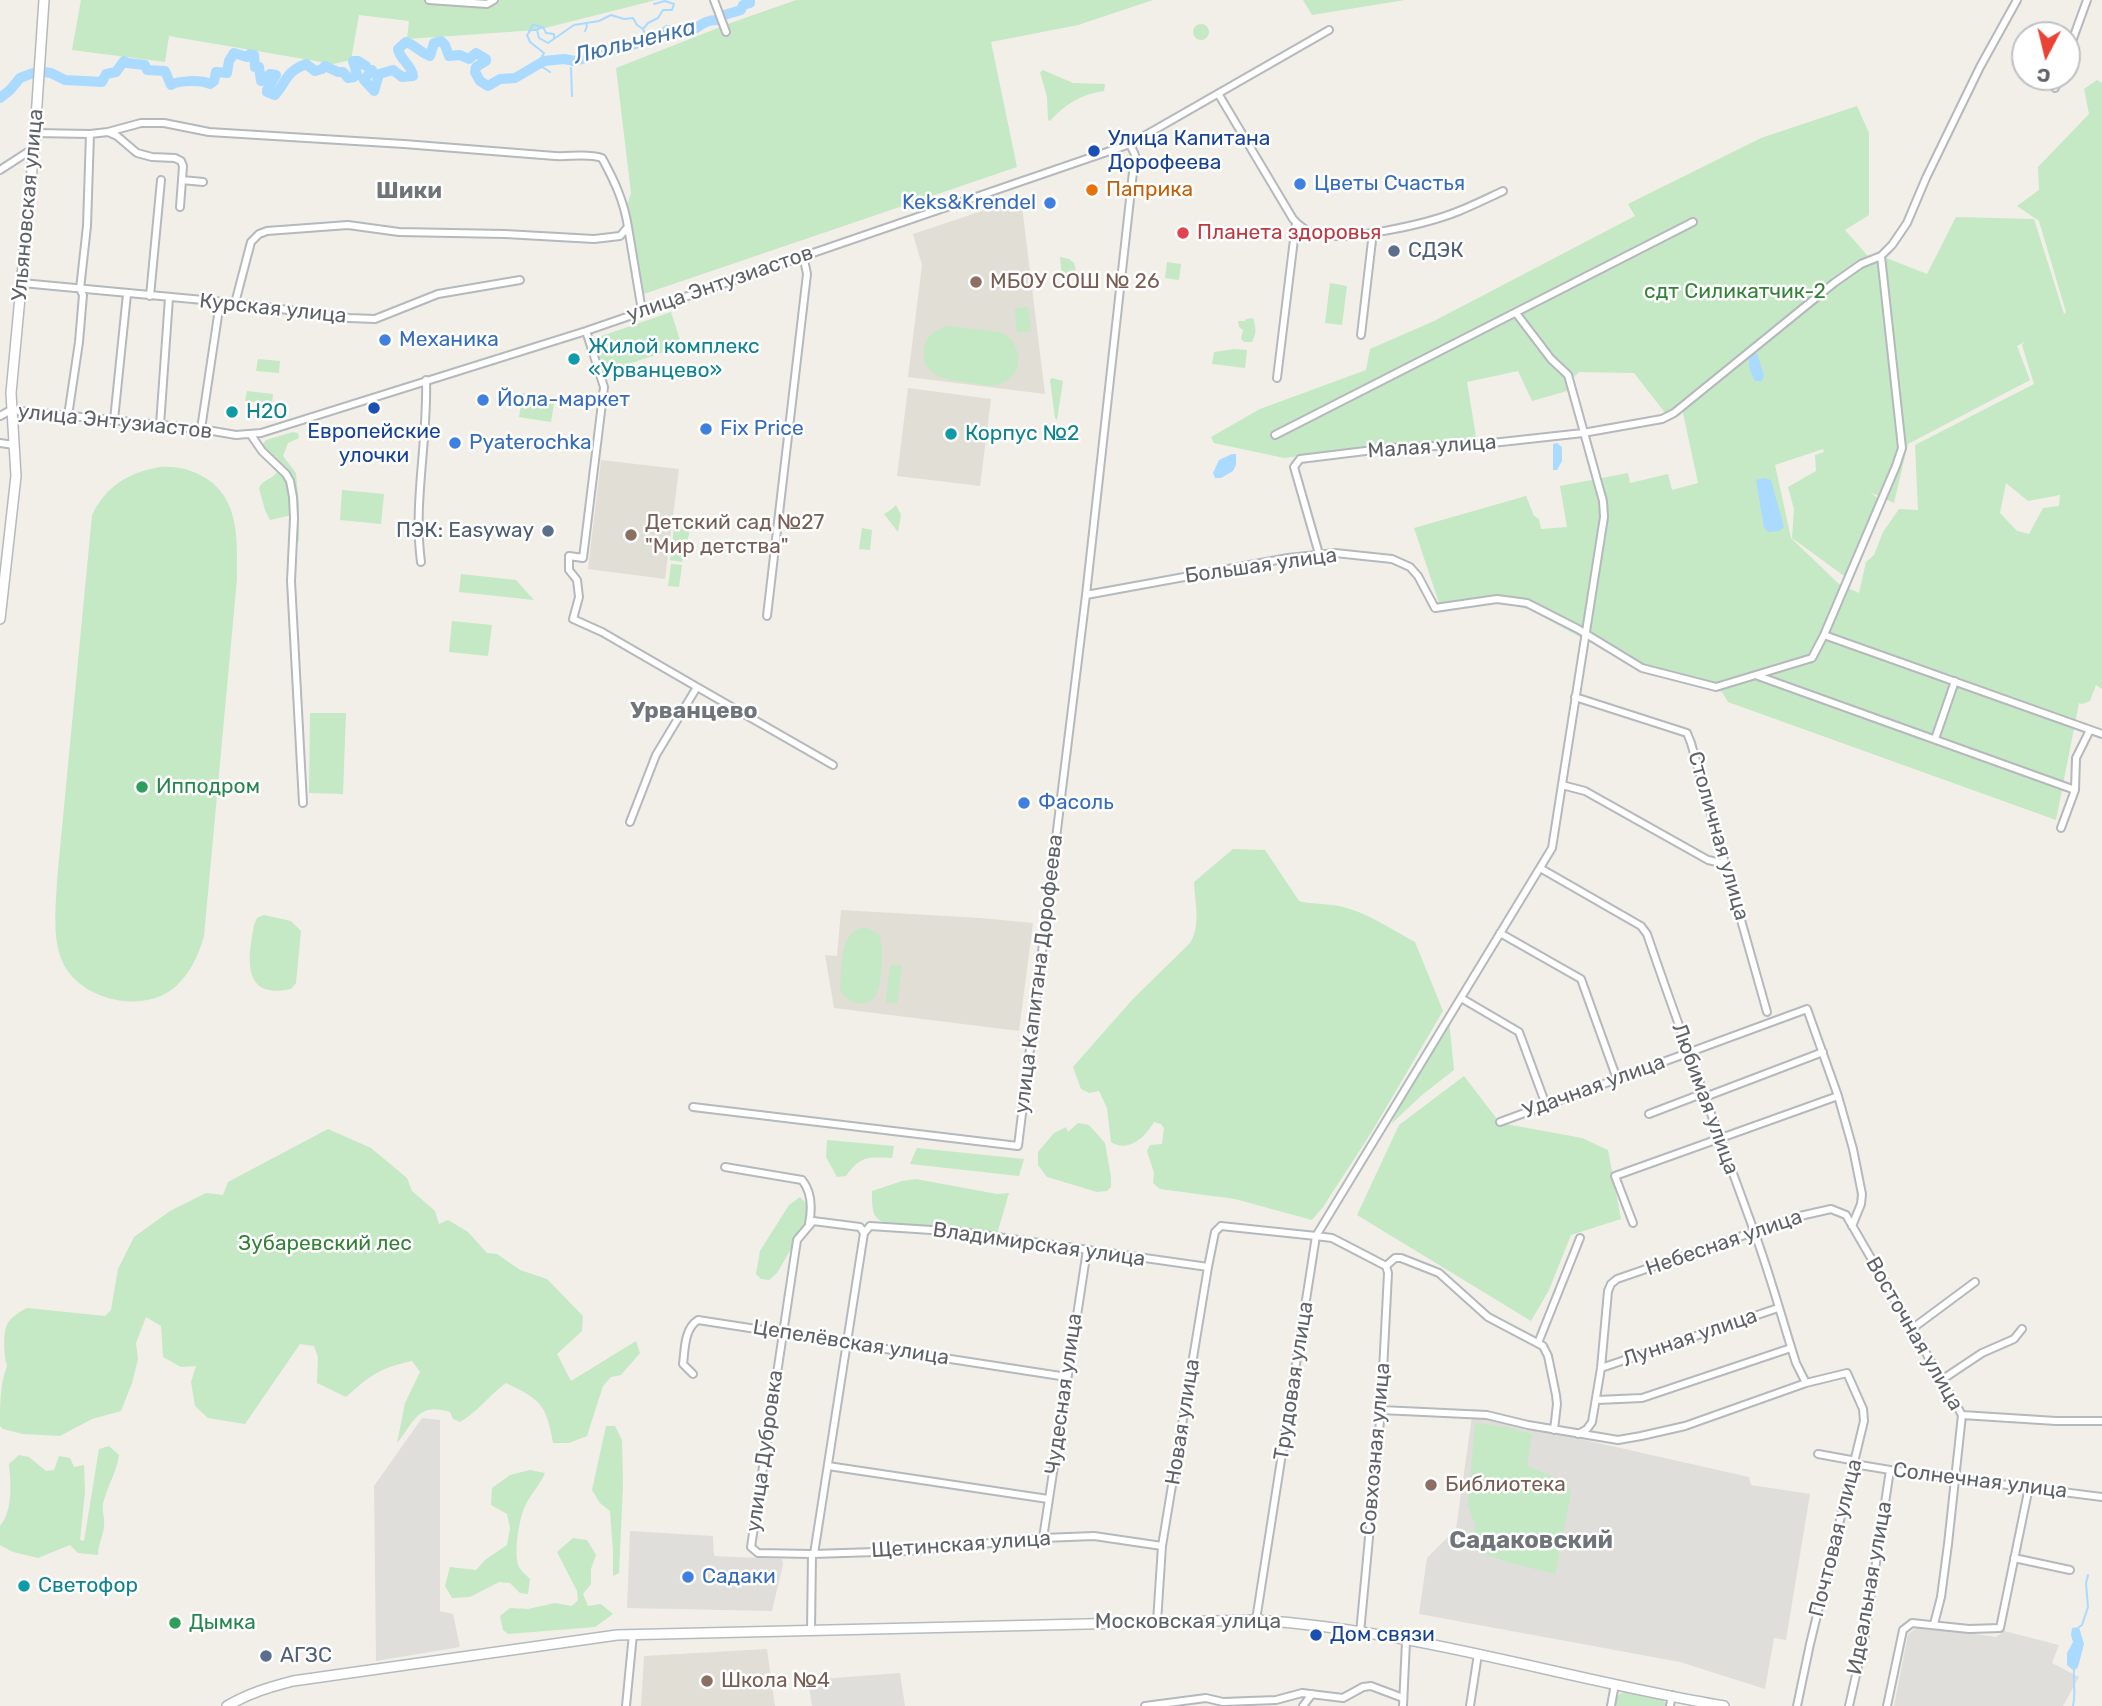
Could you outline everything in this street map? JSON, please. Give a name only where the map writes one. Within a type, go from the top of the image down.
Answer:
[{"type":"main road","name":"Ульяновская улица","points":[[0,619],[15,488],[11,410],[44,0]]},
{"type":"main road","name":"Московская улица","points":[[228,1706],[264,1688],[301,1680],[638,1634],[1256,1620],[1292,1622],[1478,1654],[1724,1706]]},
{"type":"street","points":[[429,0],[486,4],[494,0]]},
{"type":"street","points":[[714,0],[726,32]]},
{"type":"street","points":[[1585,634],[1642,668],[1716,687],[1812,658],[1902,448],[1881,256],[1907,223],[1980,67],[2017,0]]},
{"type":"street","points":[[2079,21],[2087,0]]},
{"type":"street","name":"улица Энтузиастов","points":[[0,416],[11,410],[236,435],[261,433],[586,331],[1130,144],[1220,95],[1329,30]]},
{"type":"street","points":[[1220,95],[1296,223],[1306,230],[1326,236],[1373,232],[1452,213],[1503,191]]},
{"type":"street","points":[[35,133],[90,134],[141,123],[164,122],[208,132],[555,156],[592,155],[601,158],[625,209],[642,311]]},
{"type":"street","points":[[108,132],[137,153],[181,161],[183,166],[180,207]]},
{"type":"street","points":[[70,416],[83,295],[80,289],[90,134]]},
{"type":"street","name":"улица Капитана Дорофеева","points":[[693,1107],[1018,1146],[1086,595],[1135,155],[1130,144]]},
{"type":"street","points":[[0,170],[34,148]]},
{"type":"street","points":[[150,296],[161,180]]},
{"type":"street","points":[[182,180],[203,182]]},
{"type":"street","points":[[1275,435],[1693,222]]},
{"type":"street","points":[[1277,378],[1296,223]]},
{"type":"street","points":[[236,303],[251,242],[267,231],[348,225],[399,232],[594,239],[620,236],[628,227]]},
{"type":"street","points":[[1362,335],[1373,232]]},
{"type":"street","points":[[767,616],[807,274],[803,255]]},
{"type":"street","name":"Малая улица","points":[[1319,554],[1294,467],[1300,459],[1390,448],[1483,444],[1583,433],[1662,419],[1835,283],[1861,264],[1881,256]]},
{"type":"street","name":"Курская улица","points":[[22,283],[375,319],[438,294],[520,280]]},
{"type":"street","points":[[114,420],[127,294]]},
{"type":"street","points":[[160,425],[169,298]]},
{"type":"street","points":[[201,429],[220,302]]},
{"type":"street","points":[[1516,313],[1550,359],[1568,375],[1603,500],[1604,517],[1552,848],[1316,1236],[1332,1238],[1386,1266],[1395,1258],[1401,1258],[1434,1270],[1488,1317],[1543,1346],[1548,1356],[1556,1395],[1554,1430]]},
{"type":"street","points":[[586,331],[604,387],[583,558],[569,556],[569,570],[577,580],[579,597],[573,619],[602,632],[834,765]]},
{"type":"street","points":[[421,562],[417,537],[427,405],[426,380]]},
{"type":"street","points":[[251,435],[286,474],[293,497],[291,581],[303,803]]},
{"type":"street","points":[[0,443],[13,445]]},
{"type":"street","name":"Большая улица","points":[[1086,595],[1335,553],[1399,561],[1410,567],[1418,576],[1435,608],[1497,599],[1527,603],[1585,634]]},
{"type":"street","points":[[1824,635],[2102,734]]},
{"type":"street","points":[[1756,675],[2075,790]]},
{"type":"street","points":[[1935,739],[1955,681]]},
{"type":"street","points":[[630,822],[656,755],[697,687]]},
{"type":"street","name":"Столичная улица","points":[[1575,697],[1687,733],[1767,1012]]},
{"type":"street","points":[[2061,828],[2075,790],[2076,758],[2090,730]]},
{"type":"street","points":[[1562,785],[1585,791],[1708,860],[1726,864]]},
{"type":"street","name":"Любимая улица","points":[[1540,868],[1641,926],[1647,934],[1687,1052],[1754,1231],[1791,1348],[1806,1383]]},
{"type":"street","points":[[1500,933],[1581,979],[1616,1079]]},
{"type":"street","points":[[1461,998],[1519,1032],[1546,1105]]},
{"type":"street","name":"Удачная улица","points":[[1500,1122],[1807,1009],[1823,1052]]},
{"type":"street","points":[[1649,1114],[1823,1052],[1853,1149],[1862,1194],[1852,1226]]},
{"type":"street","points":[[1633,1223],[1615,1176],[1838,1096]]},
{"type":"street","name":"улица Дубровка","points":[[725,1167],[802,1180],[807,1186],[810,1198],[809,1226],[797,1240],[782,1332],[751,1547],[758,1553]]},
{"type":"street","name":"Небесная улица","points":[[1601,1368],[1608,1291],[1617,1279],[1800,1216],[1831,1209],[1846,1215]]},
{"type":"street","name":"Восточная улица","points":[[1846,1215],[1962,1415],[1942,1583],[1934,1624]]},
{"type":"street","points":[[809,1226],[813,1221],[860,1227],[864,1233],[813,1554],[811,1630]]},
{"type":"street","name":"Владимирская улица","points":[[864,1233],[870,1226],[962,1232],[1208,1267]]},
{"type":"street","name":"Новая улица","points":[[1157,1622],[1162,1546],[1215,1232],[1221,1226],[1316,1236]]},
{"type":"street","name":"Трудовая улица","points":[[1256,1620],[1316,1236]]},
{"type":"street","points":[[1538,1343],[1580,1238]]},
{"type":"street","name":"Чудесная улица","points":[[1043,1538],[1087,1250]]},
{"type":"street","name":"Совхозная улица","points":[[1360,1633],[1381,1410],[1388,1273],[1386,1266]]},
{"type":"street","points":[[1913,1328],[1975,1282]]},
{"type":"street","name":"Лунная улица","points":[[1601,1368],[1778,1308]]},
{"type":"street","name":"Цепелёвская улица","points":[[693,1374],[683,1364],[687,1336],[692,1324],[698,1320],[1067,1377]]},
{"type":"street","points":[[1943,1379],[1982,1353],[2014,1339],[2022,1329]]},
{"type":"street","points":[[1597,1401],[1642,1398],[1791,1348]]},
{"type":"street","points":[[1578,1434],[1592,1422],[1601,1368]]},
{"type":"street","name":"Почтовая улица","points":[[1797,1706],[1864,1421],[1863,1409],[1847,1373],[1806,1383]]},
{"type":"street","points":[[1381,1410],[1487,1415],[1554,1430],[1618,1440],[1685,1426],[1806,1383]]},
{"type":"street","points":[[1962,1415],[2056,1421],[2102,1420]]},
{"type":"street","name":"Солнечная улица","points":[[1818,1454],[1890,1471],[2102,1497]]},
{"type":"street","points":[[828,1466],[1048,1499]]},
{"type":"street","name":"Идеальная улица","points":[[1849,1706],[1865,1635],[1890,1471]]},
{"type":"street","points":[[1887,1706],[1903,1630],[1912,1623],[1969,1629],[2000,1628],[2029,1487]]},
{"type":"street","name":"Щетинская улица","points":[[758,1553],[908,1551],[1043,1538],[1094,1536],[1162,1546]]},
{"type":"street","points":[[2014,1558],[2070,1570]]},
{"type":"street","points":[[626,1706],[638,1634]]},
{"type":"street","points":[[1403,1706],[1406,1641]]},
{"type":"street","points":[[1470,1706],[1478,1654]]},
{"type":"street","points":[[1611,1706],[1615,1684]]},
{"type":"street","points":[[1145,1706],[1206,1698],[1223,1704],[1276,1700],[1302,1693],[1343,1698],[1363,1687],[1371,1686],[1403,1698]]},
{"type":"street","points":[[1303,1706],[1312,1694]]},
{"type":"street","points":[[1670,1706],[1672,1695]]},
{"type":"shaded area","name":"МБОУ СОШ № 26","points":[[1009,202],[1022,206],[1045,394],[908,377],[922,265],[913,234]]},
{"type":"shaded area","points":[[908,388],[991,399],[980,486],[897,476]]},
{"type":"shaded area","name":"Детский сад №27 \"Мир детства\"","points":[[601,460],[679,469],[665,579],[588,569]]},
{"type":"shaded area","points":[[841,910],[1033,923],[1019,1031],[834,1008],[825,955],[837,956]]},
{"type":"shaded area","points":[[1472,1416],[1749,1477],[1751,1485],[1810,1494],[1786,1640],[1774,1638],[1765,1689],[1680,1662],[1419,1614],[1427,1558],[1456,1529]]},
{"type":"shaded area","points":[[422,1418],[440,1420],[440,1611],[453,1614],[460,1647],[376,1661],[374,1486]]},
{"type":"shaded area","points":[[630,1531],[713,1536],[714,1556],[782,1559],[783,1565],[772,1611],[627,1608]]},
{"type":"shaded area","points":[[1919,1626],[1996,1637],[2004,1631],[2059,1645],[2052,1663],[2079,1677],[2063,1706],[1894,1706],[1908,1634]]},
{"type":"shaded area","name":"Школа №4","points":[[767,1649],[775,1706],[641,1706],[644,1656]]},
{"type":"shaded area","points":[[900,1673],[905,1706],[812,1706],[808,1680]]},
{"type":"green space","points":[[81,0],[656,0],[537,30],[407,39],[409,21],[359,15],[351,60],[333,64],[169,36],[165,62],[72,50]]},
{"type":"green space","points":[[796,0],[1153,0],[1078,25],[991,42],[1017,167],[641,295],[627,205],[631,193],[616,68]]},
{"type":"green space","points":[[1303,0],[1405,0],[1312,15]]},
{"type":"green space","points":[[1201,24],[1209,32],[1201,40],[1193,32]]},
{"type":"green space","points":[[1043,70],[1073,83],[1105,84],[1104,91],[1074,101],[1050,121],[1040,72]]},
{"type":"green space","name":"сдт Силикатчик-2","points":[[2097,80],[2102,83],[2102,689],[2096,685],[2090,701],[2079,703],[2056,820],[1728,702],[1722,692],[1636,667],[1528,609],[1500,603],[1441,609],[1414,528],[1526,496],[1534,516],[1539,519],[1541,529],[1567,527],[1560,486],[1628,473],[1630,483],[1668,474],[1672,490],[1698,483],[1682,408],[1666,414],[1634,373],[1579,372],[1573,378],[1574,389],[1532,401],[1518,371],[1467,382],[1477,443],[1383,446],[1284,458],[1214,443],[1211,437],[1260,409],[1366,370],[1370,349],[1434,321],[1635,216],[1628,204],[1761,138],[1857,106],[1869,133],[1869,215],[1845,230],[1874,263],[1884,257],[1927,274],[1956,217],[2034,219],[2064,314],[2066,312],[2039,221],[2017,206],[2039,190],[2038,167],[2089,114],[2084,89]],"holes":[[[2024,342],[2022,345],[2034,384],[1915,445],[1918,510],[1899,509],[1883,532],[1874,555],[1866,562],[1859,593],[1839,584],[1791,538],[1775,465],[1823,449],[1824,452],[1815,455],[1816,471],[1788,487],[1794,509],[1792,538],[1851,581],[1857,546],[1883,502],[1870,492],[1894,503],[1908,444],[2030,380],[2017,346]],[[2006,483],[2028,501],[2060,495],[2059,506],[2043,508],[2029,534],[2017,531],[2000,513]]]},
{"type":"green space","points":[[1060,257],[1074,263],[1076,271],[1072,277],[1062,278]]},
{"type":"green space","points":[[1167,262],[1181,264],[1179,280],[1165,278]]},
{"type":"green space","points":[[1330,283],[1347,286],[1342,325],[1325,323]]},
{"type":"green space","points":[[1028,307],[1031,331],[1017,333],[1015,308]]},
{"type":"green space","points":[[671,312],[682,346],[605,372],[593,339]]},
{"type":"green space","points":[[1253,318],[1256,330],[1254,339],[1252,342],[1244,342],[1241,339],[1243,330],[1238,321]]},
{"type":"green space","points":[[949,326],[1001,332],[1017,350],[1018,365],[1015,372],[1002,383],[991,385],[954,381],[932,372],[924,359],[926,341],[932,334]]},
{"type":"green space","points":[[1247,350],[1245,368],[1212,364],[1214,352]]},
{"type":"green space","points":[[258,359],[280,361],[279,373],[256,371]]},
{"type":"green space","points":[[1052,378],[1063,381],[1057,420],[1050,380]]},
{"type":"green space","points":[[247,391],[273,394],[272,404],[245,401]]},
{"type":"green space","points":[[523,393],[535,395],[533,415],[536,395],[555,397],[551,422],[519,417]]},
{"type":"green space","points":[[298,433],[299,438],[288,443],[283,456],[296,473],[299,544],[295,485],[286,468],[268,454],[263,444],[266,440]]},
{"type":"green space","name":"Ипподром","points":[[160,467],[182,468],[202,476],[224,496],[234,521],[237,579],[204,936],[193,963],[175,987],[161,996],[129,1001],[97,994],[70,974],[62,961],[56,931],[57,880],[92,515],[104,496],[120,482],[138,473]]},
{"type":"green space","points":[[278,471],[288,486],[292,515],[270,520],[259,488]]},
{"type":"green space","points":[[342,490],[384,494],[381,524],[340,520]]},
{"type":"green space","points":[[896,505],[901,515],[898,532],[884,514]]},
{"type":"green space","points":[[683,522],[690,530],[682,562],[670,560],[676,528],[674,523]]},
{"type":"green space","points":[[862,528],[872,530],[870,550],[859,549]]},
{"type":"green space","points":[[671,564],[682,565],[679,587],[668,586]]},
{"type":"green space","points":[[461,574],[516,580],[534,600],[459,592]]},
{"type":"green space","points":[[452,621],[492,625],[488,656],[449,652]]},
{"type":"green space","points":[[310,713],[346,713],[343,794],[309,793]]},
{"type":"green space","points":[[1233,849],[1265,850],[1299,901],[1352,910],[1415,942],[1443,1011],[1371,1133],[1312,1220],[1235,1199],[1160,1189],[1153,1183],[1154,1173],[1147,1151],[1150,1145],[1162,1144],[1164,1128],[1154,1122],[1136,1142],[1124,1146],[1111,1142],[1107,1108],[1099,1091],[1089,1093],[1081,1089],[1073,1067],[1132,1000],[1190,943],[1196,922],[1194,882]]},
{"type":"green space","points":[[264,915],[291,921],[301,931],[296,983],[291,989],[275,991],[263,988],[252,973],[250,950],[254,925],[257,918]]},
{"type":"green space","points":[[866,927],[879,935],[881,975],[878,990],[872,1000],[857,1003],[843,995],[840,990],[843,951],[850,935]]},
{"type":"green space","points":[[890,965],[902,966],[897,1004],[886,1002]]},
{"type":"green space","points":[[1448,1011],[1454,1070],[1391,1124]]},
{"type":"green space","points":[[1464,1076],[1500,1123],[1582,1138],[1608,1150],[1621,1219],[1571,1235],[1549,1290],[1531,1321],[1357,1215],[1399,1125]]},
{"type":"green space","points":[[1078,1123],[1089,1125],[1105,1143],[1111,1177],[1111,1187],[1107,1191],[1097,1192],[1047,1177],[1038,1165],[1038,1152],[1054,1133],[1066,1127],[1068,1132]]},
{"type":"green space","name":"Зубаревский лес","points":[[328,1129],[371,1148],[407,1178],[412,1191],[435,1211],[439,1224],[448,1220],[468,1232],[487,1253],[497,1254],[520,1270],[547,1279],[583,1316],[582,1331],[557,1354],[571,1381],[636,1341],[640,1353],[621,1375],[611,1377],[603,1386],[587,1436],[569,1443],[553,1443],[548,1420],[540,1405],[527,1394],[506,1383],[460,1422],[453,1419],[450,1412],[424,1412],[413,1421],[397,1443],[405,1403],[420,1372],[412,1361],[376,1373],[346,1397],[317,1383],[318,1357],[314,1346],[300,1344],[245,1424],[208,1418],[195,1406],[191,1382],[196,1366],[181,1367],[163,1357],[161,1326],[146,1317],[136,1343],[138,1359],[132,1383],[121,1411],[92,1419],[60,1436],[23,1434],[0,1426],[0,1403],[7,1366],[4,1336],[7,1324],[12,1318],[27,1308],[105,1316],[111,1310],[118,1269],[134,1237],[170,1211],[206,1193],[223,1195],[228,1182]]},
{"type":"green space","points":[[827,1140],[894,1146],[892,1158],[866,1159],[856,1164],[846,1176],[837,1177],[826,1157]]},
{"type":"green space","points":[[917,1148],[1024,1159],[1019,1176],[910,1164]]},
{"type":"green space","points":[[916,1179],[997,1194],[1009,1193],[997,1234],[966,1229],[936,1236],[878,1219],[873,1212],[872,1191]]},
{"type":"green space","points":[[800,1197],[807,1204],[806,1223],[777,1273],[769,1280],[761,1279],[756,1274],[760,1251],[789,1205]]},
{"type":"green space","points":[[1475,1423],[1532,1434],[1527,1466],[1567,1482],[1571,1494],[1555,1574],[1480,1552],[1475,1544],[1475,1524],[1468,1505]]},
{"type":"green space","points":[[606,1426],[615,1426],[622,1440],[619,1573],[613,1576],[610,1511],[600,1503],[592,1490]]},
{"type":"green space","points":[[109,1446],[119,1455],[103,1504],[104,1527],[98,1555],[78,1553],[70,1545],[38,1558],[13,1552],[0,1545],[0,1526],[7,1513],[10,1496],[9,1464],[19,1455],[29,1457],[46,1471],[54,1470],[59,1456],[70,1458],[74,1467],[84,1465],[85,1492],[80,1540],[84,1541],[99,1449]]},
{"type":"green space","points":[[530,1470],[545,1473],[525,1506],[518,1536],[517,1561],[530,1579],[528,1594],[520,1593],[510,1583],[499,1582],[470,1597],[452,1598],[445,1586],[450,1567],[476,1570],[485,1560],[507,1545],[510,1528],[507,1514],[491,1505],[492,1488],[510,1475]]},
{"type":"green space","points":[[573,1538],[587,1540],[596,1555],[591,1569],[591,1584],[583,1594],[588,1606],[601,1604],[613,1614],[595,1627],[508,1634],[503,1630],[500,1616],[510,1608],[528,1609],[555,1603],[572,1606],[578,1600],[577,1591],[557,1552]]},
{"type":"green space","points":[[1630,1691],[1661,1698],[1667,1706],[1614,1706],[1615,1698]]},
{"type":"water","points":[[1757,353],[1764,376],[1762,381],[1755,381],[1749,366],[1749,357]]},
{"type":"water","points":[[1557,443],[1562,447],[1562,461],[1557,470],[1553,470],[1553,444]]},
{"type":"water","points":[[1236,454],[1233,471],[1221,478],[1215,478],[1213,473],[1219,460]]},
{"type":"water","points":[[1756,480],[1771,480],[1784,527],[1779,531],[1768,532],[1764,527]]},
{"type":"water","points":[[2079,1627],[2084,1644],[2078,1667],[2074,1671],[2067,1665],[2067,1653],[2073,1642],[2072,1628]]},
{"type":"waterway","name":"Люльченка","points":[[724,15],[741,10],[750,0]]},
{"type":"waterway","points":[[647,40],[643,29],[658,18],[663,10],[672,10],[674,4],[665,1],[654,4]]},
{"type":"waterway","points":[[550,72],[538,64],[544,53],[530,42],[527,35],[531,30],[537,30],[539,38],[548,43],[574,25],[599,21],[611,15],[624,19],[633,18],[643,29]]},
{"type":"waterway","name":"Люльченка","points":[[372,70],[364,80],[374,91],[379,74],[393,70],[402,77],[413,76],[398,49],[406,42],[430,56],[434,43],[441,41],[449,56],[460,55],[469,59],[476,53],[486,59],[476,67],[475,72],[480,81],[488,86],[500,79],[515,78],[544,61],[575,61],[646,41],[667,30],[689,31],[706,22],[717,20]]},
{"type":"waterway","points":[[585,31],[586,23]]},
{"type":"waterway","points":[[529,31],[533,25],[540,26]]},
{"type":"waterway","points":[[538,29],[543,27],[546,33],[554,34],[554,38]]},
{"type":"waterway","name":"Люльченка","points":[[44,72],[65,80],[102,82],[106,74],[116,72],[124,61],[145,65],[147,70],[165,71],[171,85],[190,81],[210,84],[214,81],[216,72],[227,73],[234,53],[247,57],[250,54],[254,55],[255,67],[259,67],[261,81],[270,74],[276,75],[267,90],[275,95],[290,74],[306,64],[315,71],[325,66],[343,72],[348,78],[357,74],[353,61],[366,66]]},
{"type":"waterway","name":"Люльченка","points":[[572,65],[573,60]]},
{"type":"waterway","points":[[571,68],[572,96]]},
{"type":"waterway","name":"Люльченка","points":[[0,98],[20,78],[33,73]]},
{"type":"waterway","points":[[2079,1627],[2088,1607],[2088,1575]]},
{"type":"waterway","points":[[2073,1706],[2074,1671]]},
{"type":"place","name":"Улица Капитана Дорофеева","points":[[1094,151]]},
{"type":"place","name":"Цветы Счастья","points":[[1300,184]]},
{"type":"place","name":"Паприка","points":[[1092,190]]},
{"type":"place","name":"Keks&Krendel","points":[[1050,203]]},
{"type":"place","name":"Планета здоровья","points":[[1183,233]]},
{"type":"place","name":"СДЭК","points":[[1394,251]]},
{"type":"place","name":"МБОУ СОШ № 26","points":[[976,282]]},
{"type":"place","name":"Механика","points":[[385,340]]},
{"type":"place","name":"Жилой комплекс «Урванцево»","points":[[574,359]]},
{"type":"place","name":"Йола-маркет","points":[[483,400]]},
{"type":"place","name":"Европейские улочки","points":[[374,408]]},
{"type":"place","name":"H2O","points":[[232,412]]},
{"type":"place","name":"Fix Price","points":[[706,429]]},
{"type":"place","name":"Корпус №2","points":[[951,434]]},
{"type":"place","name":"Pyaterochka","points":[[455,443]]},
{"type":"place","name":"ПЭК: Easyway","points":[[548,531]]},
{"type":"place","name":"Детский сад №27 \"Мир детства\"","points":[[631,535]]},
{"type":"place","name":"Ипподром","points":[[142,787]]},
{"type":"place","name":"Фасоль","points":[[1024,803]]},
{"type":"place","name":"Библиотека","points":[[1431,1485]]},
{"type":"place","name":"Садаки","points":[[688,1577]]},
{"type":"place","name":"Светофор","points":[[24,1586]]},
{"type":"place","name":"Дымка","points":[[175,1623]]},
{"type":"place","name":"Дом связи","points":[[1316,1635]]},
{"type":"place","name":"АГЗС","points":[[266,1656]]},
{"type":"place","name":"Школа №4","points":[[707,1681]]},
{"type":"district","name":"Шики","points":[[409,191]]},
{"type":"district","name":"Урванцево","points":[[694,711]]},
{"type":"district","name":"Садаковский","points":[[1531,1541]]}]
